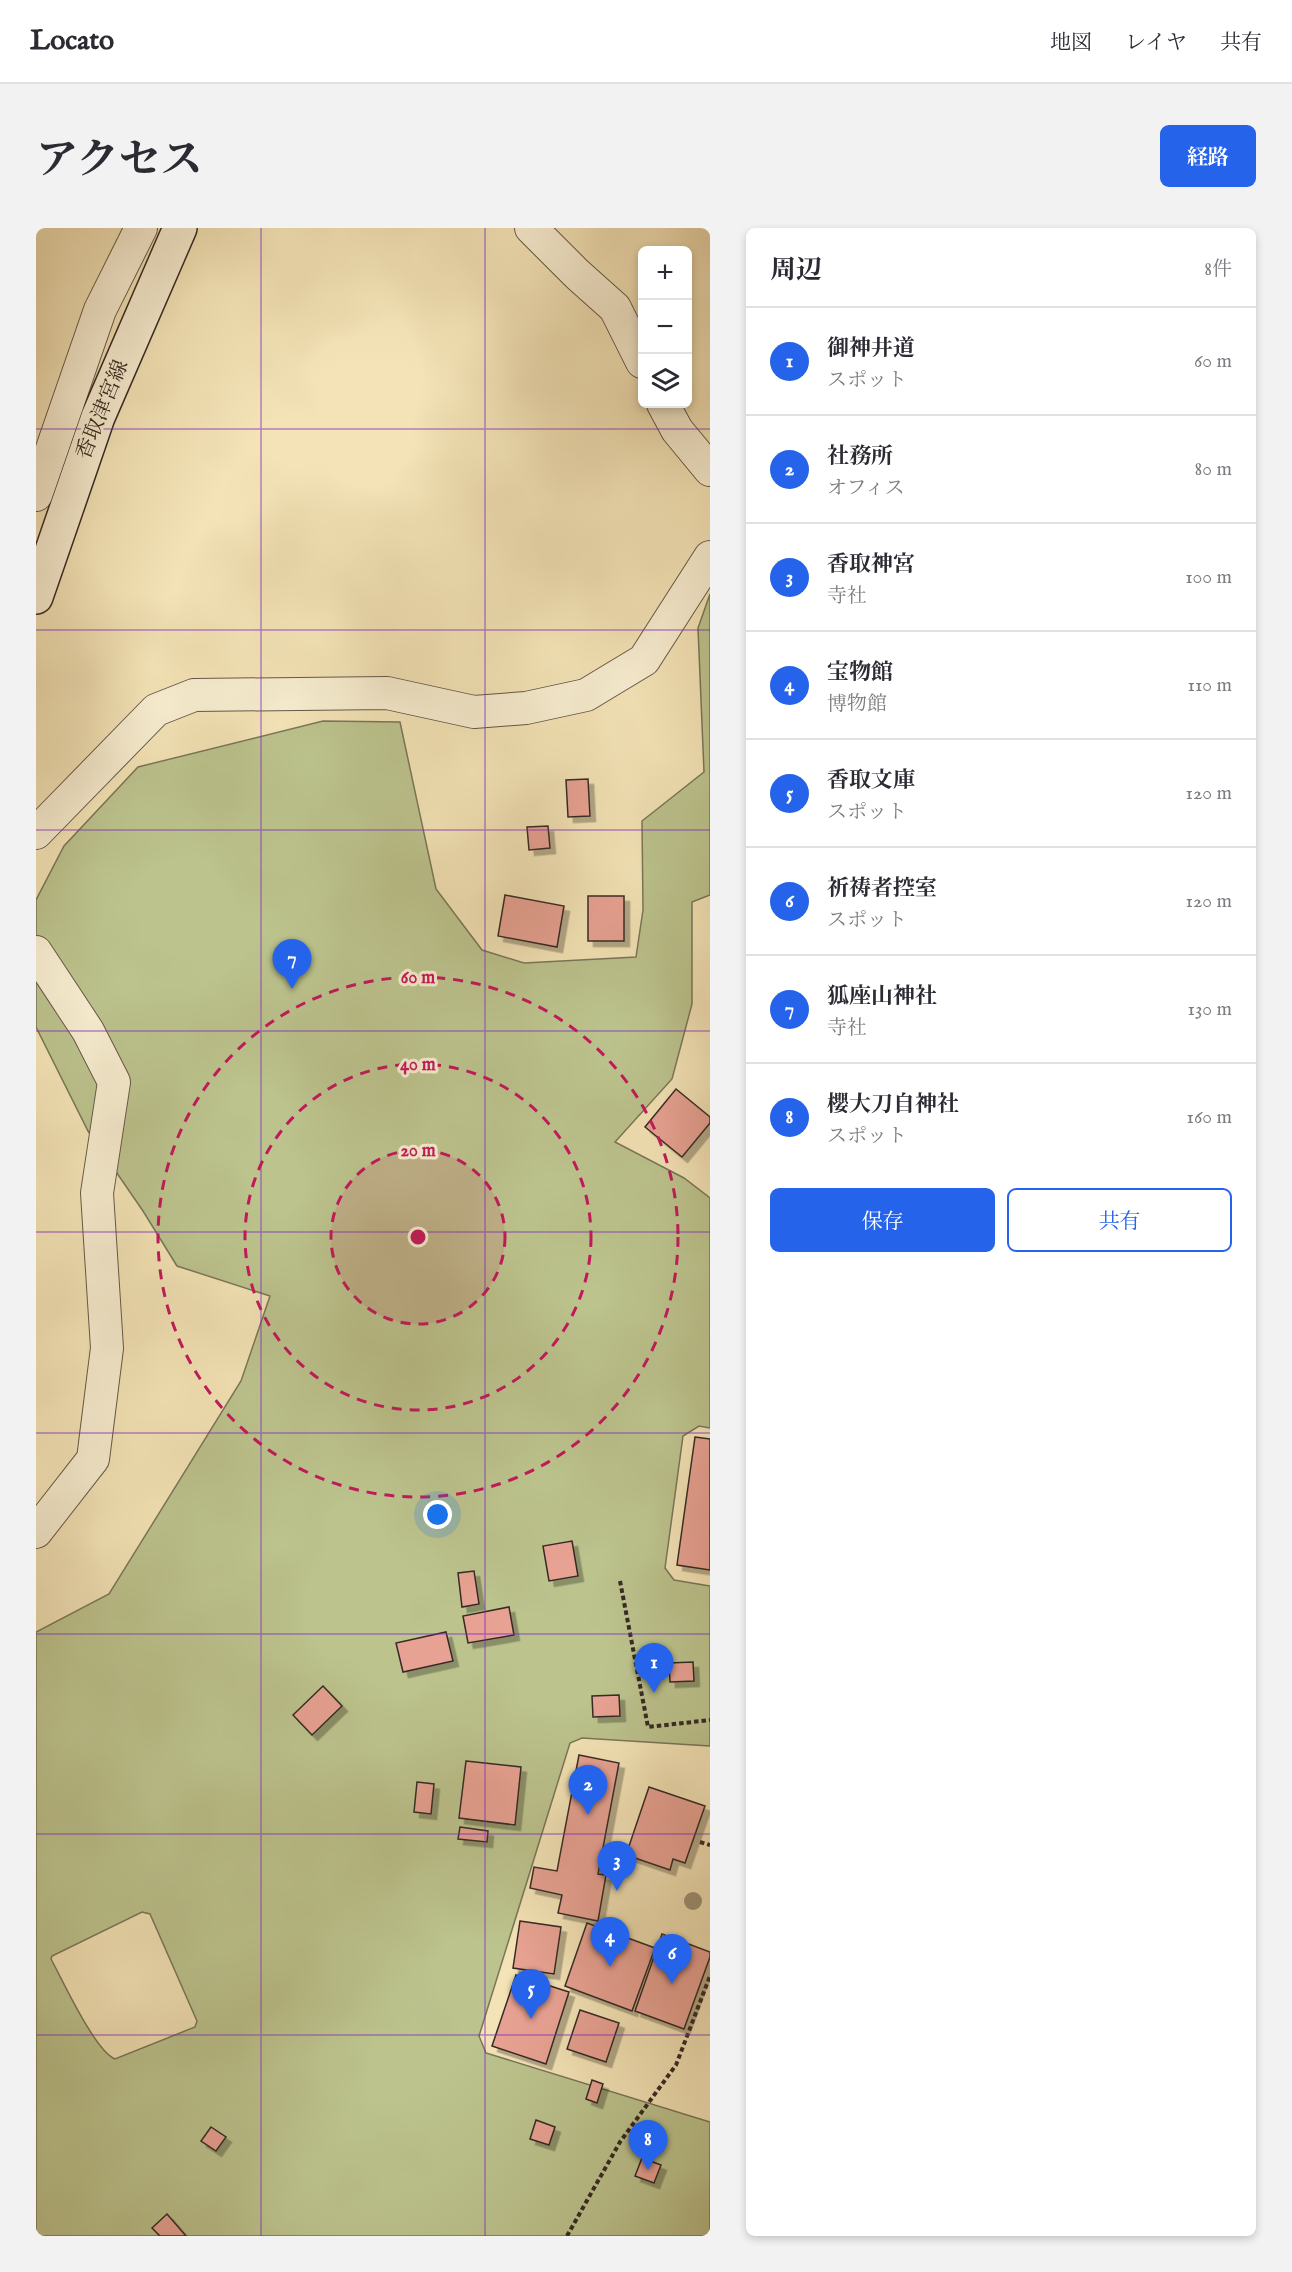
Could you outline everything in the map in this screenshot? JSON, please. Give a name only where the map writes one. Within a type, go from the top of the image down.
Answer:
[{"type":"main road","name":"香取津宮線","points":[[36,597],[98,417],[180,228]]},
{"type":"street","points":[[36,495],[100,310],[141,228]]},
{"type":"street","points":[[531,228],[615,308],[638,354]]},
{"type":"street","points":[[665,408],[677,430],[710,470]]},
{"type":"street","points":[[36,833],[156,710],[194,695],[387,693],[474,712],[526,708],[586,695],[644,660],[710,557]]},
{"type":"street","points":[[36,952],[88,1030],[114,1082],[97,1193],[107,1348],[93,1459],[36,1532]]},
{"type":"path","points":[[620,1581],[648,1727],[710,1720]]},
{"type":"path","points":[[700,1842],[710,1845]]},
{"type":"path","points":[[567,2236],[620,2142],[676,2065],[710,1976]]},
{"type":"green space","points":[[710,594],[710,895],[692,902],[692,1004],[672,1079],[615,1142],[684,1178],[710,1198],[710,1428],[699,1426],[683,1436],[665,1568],[674,1580],[710,1586],[710,1746],[582,1738],[570,1743],[479,2036],[486,2053],[710,2122],[710,2236],[36,2236],[36,1632],[109,1594],[241,1381],[270,1296],[177,1266],[143,1211],[88,1131],[36,1027],[36,900],[64,846],[138,767],[323,721],[400,722],[436,889],[482,950],[524,963],[636,957],[643,910],[642,821],[704,772],[698,628]],"holes":[[[142,1912],[150,1914],[197,2021],[195,2027],[115,2059],[98,2043],[89,2030],[51,1959],[52,1956]]]},
{"type":"building","points":[[588,779],[590,816],[568,817],[566,780]]},
{"type":"building","points":[[548,826],[550,848],[529,850],[527,827]]},
{"type":"building","points":[[505,895],[564,906],[557,947],[498,936]]},
{"type":"building","points":[[588,896],[624,896],[624,941],[588,941]]},
{"type":"building","points":[[676,1089],[710,1117],[710,1123],[682,1157],[645,1127]]},
{"type":"building","points":[[695,1437],[710,1439],[710,1570],[677,1565]]},
{"type":"building","points":[[572,1541],[578,1576],[549,1581],[543,1546]]},
{"type":"building","points":[[474,1571],[479,1604],[462,1607],[458,1573]]},
{"type":"building","points":[[509,1607],[514,1635],[468,1643],[463,1616]]},
{"type":"building","points":[[446,1632],[453,1661],[403,1672],[396,1643]]},
{"type":"building","points":[[693,1662],[694,1681],[670,1682],[669,1663]]},
{"type":"building","points":[[323,1686],[342,1706],[312,1735],[293,1715]]},
{"type":"building","points":[[619,1695],[620,1716],[593,1717],[592,1696]]},
{"type":"building","points":[[579,1755],[619,1763],[598,1874],[606,1875],[598,1921],[558,1913],[562,1895],[530,1888],[534,1867],[557,1871]]},
{"type":"building","points":[[466,1761],[521,1767],[515,1825],[459,1818]]},
{"type":"building","points":[[417,1782],[434,1784],[431,1814],[414,1812]]},
{"type":"building","points":[[649,1787],[705,1806],[685,1863],[673,1859],[670,1870],[626,1855]]},
{"type":"building","points":[[460,1827],[488,1831],[487,1842],[458,1839]]},
{"type":"building","points":[[520,1921],[561,1927],[554,1974],[513,1968]]},
{"type":"building","points":[[587,1923],[655,1948],[632,2011],[565,1986]]},
{"type":"building","points":[[662,1934],[710,1952],[684,2029],[635,2011]]},
{"type":"building","points":[[516,1975],[569,1992],[546,2064],[492,2046]]},
{"type":"building","points":[[580,2010],[619,2023],[606,2062],[567,2049]]},
{"type":"building","points":[[592,2080],[603,2084],[597,2103],[586,2099]]},
{"type":"building","points":[[536,2120],[555,2127],[549,2145],[530,2139]]},
{"type":"building","points":[[211,2127],[226,2137],[216,2151],[201,2141]]},
{"type":"building","points":[[642,2158],[661,2165],[654,2183],[635,2176]]},
{"type":"building","points":[[167,2214],[186,2236],[160,2236],[152,2228]]},
{"type":"place","name":"狐座山神社","points":[[292,989]]},
{"type":"place","name":"御神井道","points":[[654,1693]]},
{"type":"place","name":"社務所","points":[[588,1815]]},
{"type":"place","name":"香取神宮","points":[[617,1891]]},
{"type":"place","name":"宝物館","points":[[610,1967]]},
{"type":"place","name":"祈祷者控室","points":[[672,1984]]},
{"type":"place","name":"香取文庫","points":[[531,2019]]},
{"type":"place","name":"櫻大刀自神社","points":[[648,2170]]}]
